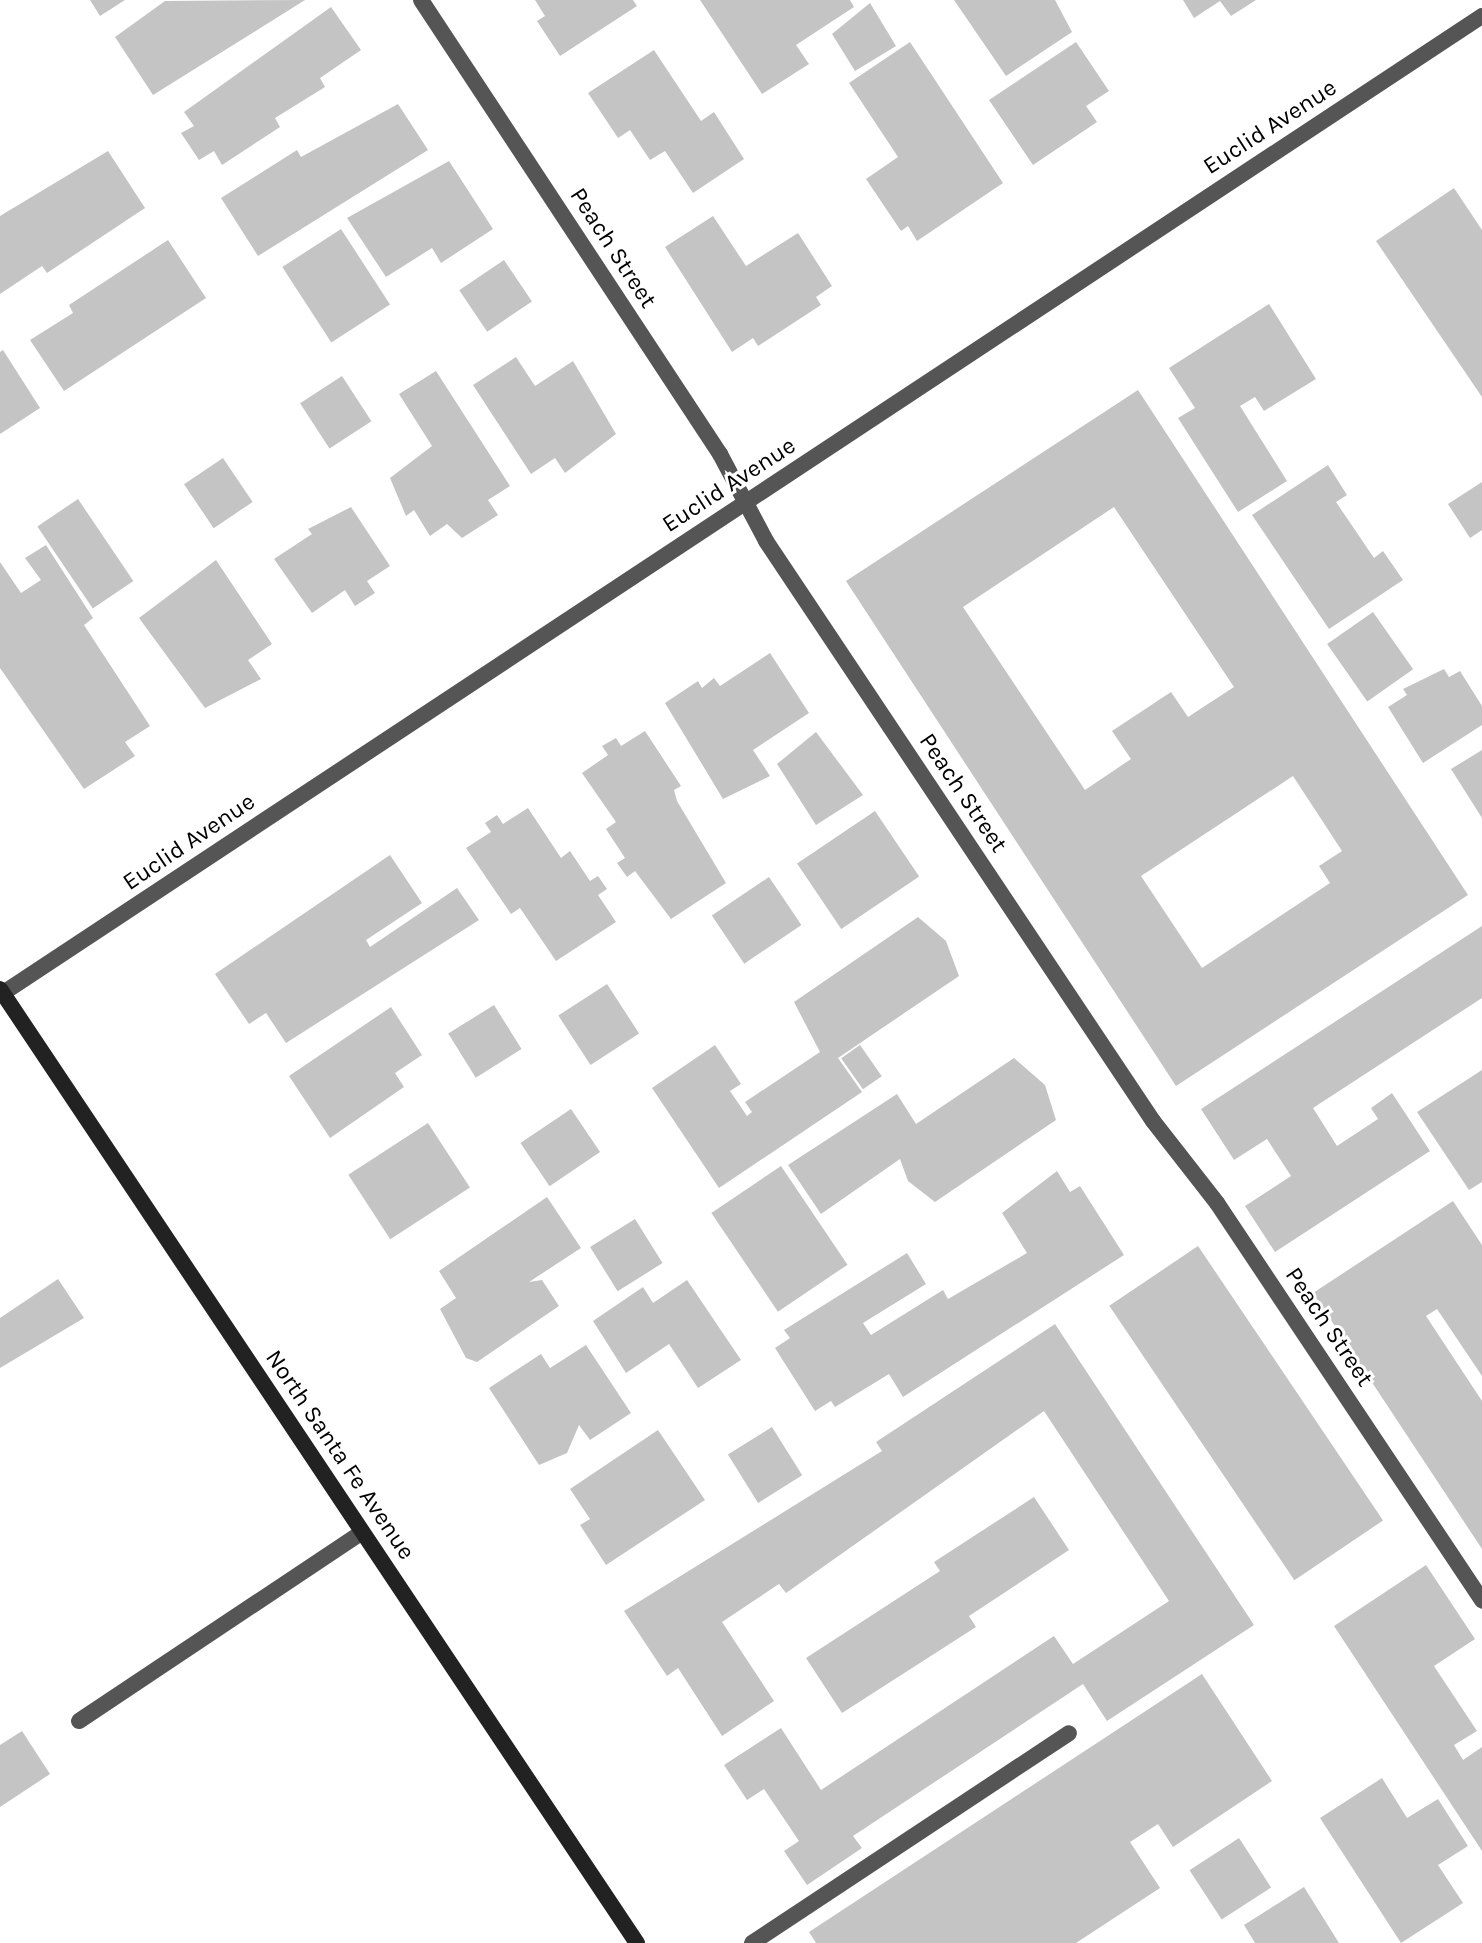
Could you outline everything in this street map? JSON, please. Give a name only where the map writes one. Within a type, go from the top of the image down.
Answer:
[{"type":"main road","name":"North Santa Fe Avenue","points":[[1,992],[637,1943]]},
{"type":"street","name":"Peach Street","points":[[421,0],[745,503],[1153,1121],[1217,1203],[1482,1601]]},
{"type":"street","name":"Euclid Avenue","points":[[1,992],[1482,16]]},
{"type":"street","points":[[79,1721],[362,1532]]},
{"type":"street","points":[[752,1943],[1069,1733]]},
{"type":"building","points":[[90,0],[125,0],[100,16]]},
{"type":"building","points":[[305,0],[153,95],[115,37],[165,1]]},
{"type":"building","points":[[535,0],[633,0],[637,6],[560,56],[537,21],[545,16]]},
{"type":"building","points":[[700,0],[850,0],[854,7],[796,45],[809,64],[762,94]]},
{"type":"building","points":[[954,0],[1055,0],[1072,32],[1006,76]]},
{"type":"building","points":[[1183,0],[1256,0],[1231,16],[1220,1],[1194,18]]},
{"type":"building","points":[[870,3],[896,46],[855,71],[832,34]]},
{"type":"building","points":[[331,7],[361,50],[320,78],[325,87],[275,118],[280,127],[222,165],[214,151],[199,160],[181,133],[194,126],[184,112]]},
{"type":"building","points":[[910,42],[1003,183],[917,241],[908,226],[901,231],[866,179],[898,157],[849,83]]},
{"type":"building","points":[[1076,42],[1109,91],[1086,106],[1097,122],[1033,165],[989,100]]},
{"type":"building","points":[[654,50],[701,121],[714,112],[744,159],[693,193],[665,151],[650,160],[630,130],[618,138],[588,93]]},
{"type":"building","points":[[398,104],[428,150],[258,256],[221,198],[297,150],[301,157]]},
{"type":"building","points":[[108,151],[145,208],[47,273],[42,266],[0,294],[0,216]]},
{"type":"building","points":[[449,161],[493,229],[441,263],[432,248],[386,277],[347,218]]},
{"type":"building","points":[[1454,188],[1482,230],[1482,397],[1376,241]]},
{"type":"building","points":[[713,216],[746,266],[798,233],[832,286],[816,297],[821,305],[758,346],[753,338],[732,352],[665,247]]},
{"type":"building","points":[[341,229],[390,304],[331,343],[282,267]]},
{"type":"building","points":[[168,240],[206,298],[64,391],[30,340],[73,313],[69,305]]},
{"type":"building","points":[[504,260],[532,301],[487,332],[459,290]]},
{"type":"building","points":[[1269,304],[1316,379],[1264,411],[1255,397],[1240,406],[1287,481],[1238,512],[1178,418],[1195,408],[1169,368]]},
{"type":"building","points":[[3,350],[40,408],[0,434],[0,352]]},
{"type":"building","points":[[516,357],[535,386],[573,361],[616,434],[565,473],[555,458],[531,474],[473,385]]},
{"type":"building","points":[[436,371],[510,486],[488,500],[498,515],[462,538],[447,524],[430,536],[414,510],[406,516],[390,478],[432,446],[399,394]]},
{"type":"building","points":[[342,376],[371,421],[329,449],[300,403]]},
{"type":"building","points":[[1138,390],[1468,895],[1176,1086],[846,581]],"holes":[[[1114,507],[1234,687],[1188,717],[1171,692],[1112,731],[1131,759],[1085,790],[963,607]],[[1293,776],[1342,851],[1319,866],[1330,883],[1202,968],[1141,876]]]},
{"type":"building","points":[[223,458],[253,502],[214,528],[184,484]]},
{"type":"building","points":[[1328,465],[1347,495],[1336,502],[1374,558],[1383,551],[1403,580],[1329,629],[1252,515]]},
{"type":"building","points":[[1482,482],[1482,530],[1470,538],[1448,504]]},
{"type":"building","points":[[78,499],[133,581],[93,608],[37,526]]},
{"type":"building","points":[[351,507],[390,566],[367,581],[375,593],[355,606],[345,590],[312,613],[274,559],[312,534],[308,529]]},
{"type":"building","points":[[46,545],[93,618],[84,625],[150,726],[125,742],[135,756],[84,789],[0,668],[0,562],[21,593],[41,580],[25,558]]},
{"type":"building","points":[[216,560],[272,644],[248,660],[261,679],[205,708],[139,618]]},
{"type":"building","points":[[1373,612],[1413,669],[1367,701],[1327,644]]},
{"type":"building","points":[[770,653],[809,713],[753,750],[770,776],[723,799],[665,703],[698,681],[702,688],[714,678],[720,686]]},
{"type":"building","points":[[1444,669],[1449,677],[1460,671],[1482,706],[1482,725],[1423,763],[1388,707],[1407,695],[1403,689]]},
{"type":"building","points":[[645,731],[681,786],[674,790],[677,801],[726,883],[671,919],[635,871],[627,877],[617,863],[625,858],[606,829],[616,822],[582,773],[608,755],[602,746],[616,738],[621,746]]},
{"type":"building","points":[[816,732],[863,795],[816,825],[777,764]]},
{"type":"building","points":[[1482,750],[1482,818],[1451,769]]},
{"type":"building","points":[[528,808],[561,858],[570,851],[590,881],[598,876],[607,889],[598,895],[616,922],[556,961],[520,908],[511,914],[466,848],[491,832],[485,823],[497,815],[503,824]]},
{"type":"building","points":[[875,811],[919,876],[841,929],[797,864]]},
{"type":"building","points":[[390,855],[422,903],[366,940],[370,947],[457,888],[479,920],[286,1043],[266,1013],[249,1024],[215,974]]},
{"type":"building","points":[[769,877],[801,925],[744,964],[712,916]]},
{"type":"building","points":[[918,917],[946,941],[959,976],[838,1058],[862,1092],[719,1188],[652,1088],[715,1045],[741,1084],[730,1091],[747,1116],[752,1112],[745,1102],[820,1052],[794,1002]]},
{"type":"building","points":[[1482,926],[1482,998],[1313,1108],[1337,1146],[1378,1119],[1371,1108],[1392,1093],[1430,1151],[1275,1252],[1245,1206],[1291,1176],[1267,1139],[1234,1160],[1201,1109]]},
{"type":"building","points":[[607,984],[639,1033],[590,1065],[558,1016]]},
{"type":"building","points":[[494,1005],[522,1049],[476,1078],[448,1034]]},
{"type":"building","points":[[391,1007],[422,1055],[395,1073],[404,1087],[330,1138],[289,1076]]},
{"type":"building","points":[[860,1045],[882,1076],[863,1089],[841,1058]]},
{"type":"building","points":[[1014,1058],[1045,1085],[1056,1120],[935,1202],[908,1181],[900,1159],[821,1214],[788,1165],[897,1094],[916,1124]]},
{"type":"building","points":[[1482,1070],[1482,1182],[1469,1190],[1417,1112]]},
{"type":"building","points":[[571,1109],[600,1152],[550,1186],[520,1143]]},
{"type":"building","points":[[428,1123],[470,1188],[390,1239],[348,1175]]},
{"type":"building","points":[[781,1166],[848,1265],[778,1312],[711,1213]]},
{"type":"building","points":[[1057,1171],[1070,1192],[1080,1186],[1124,1255],[903,1397],[889,1374],[835,1407],[831,1401],[815,1411],[775,1348],[790,1338],[784,1330],[907,1253],[926,1284],[863,1323],[871,1335],[943,1290],[948,1299],[1027,1253],[1002,1213]]},
{"type":"building","points":[[547,1197],[581,1248],[529,1282],[542,1280],[559,1306],[477,1362],[466,1358],[440,1309],[456,1298],[439,1271]]},
{"type":"building","points":[[1453,1201],[1482,1245],[1482,1376],[1437,1309],[1426,1316],[1482,1401],[1482,1549],[1313,1293]]},
{"type":"building","points":[[635,1219],[663,1263],[618,1291],[590,1247]]},
{"type":"building","points":[[1198,1246],[1383,1520],[1294,1580],[1109,1306]]},
{"type":"building","points":[[58,1279],[84,1318],[0,1368],[0,1318]]},
{"type":"building","points":[[687,1280],[741,1360],[698,1388],[669,1344],[626,1373],[593,1321],[643,1287],[653,1303]]},
{"type":"building","points":[[1055,1324],[1254,1625],[1107,1721],[1083,1684],[853,1836],[862,1848],[807,1885],[784,1851],[799,1841],[764,1789],[747,1800],[724,1765],[781,1728],[821,1790],[1054,1636],[1073,1664],[1169,1601],[1044,1411],[786,1593],[779,1584],[722,1622],[774,1701],[722,1736],[678,1668],[667,1676],[624,1611],[882,1451],[876,1442]]},
{"type":"building","points":[[586,1345],[631,1413],[590,1440],[579,1425],[567,1453],[539,1465],[489,1388],[541,1354],[550,1368]]},
{"type":"building","points":[[772,1427],[802,1475],[758,1503],[728,1455]]},
{"type":"building","points":[[658,1430],[705,1500],[606,1565],[580,1525],[590,1519],[570,1489]]},
{"type":"building","points":[[1034,1497],[1069,1550],[969,1616],[976,1627],[842,1713],[806,1658],[940,1571],[934,1562]]},
{"type":"building","points":[[1426,1565],[1475,1639],[1434,1666],[1477,1731],[1454,1745],[1463,1760],[1482,1747],[1482,1851],[1334,1626]]},
{"type":"building","points":[[1202,1674],[1272,1781],[1173,1847],[1158,1824],[1130,1842],[1160,1888],[1076,1943],[816,1943],[809,1932]]},
{"type":"building","points":[[22,1731],[50,1774],[0,1807],[0,1745]]},
{"type":"building","points":[[1382,1778],[1407,1818],[1438,1799],[1468,1846],[1438,1865],[1463,1903],[1401,1943],[1320,1818]]},
{"type":"building","points":[[1239,1838],[1271,1887],[1222,1920],[1190,1870]]},
{"type":"building","points":[[1304,1887],[1339,1943],[1255,1943],[1244,1925]]}]
